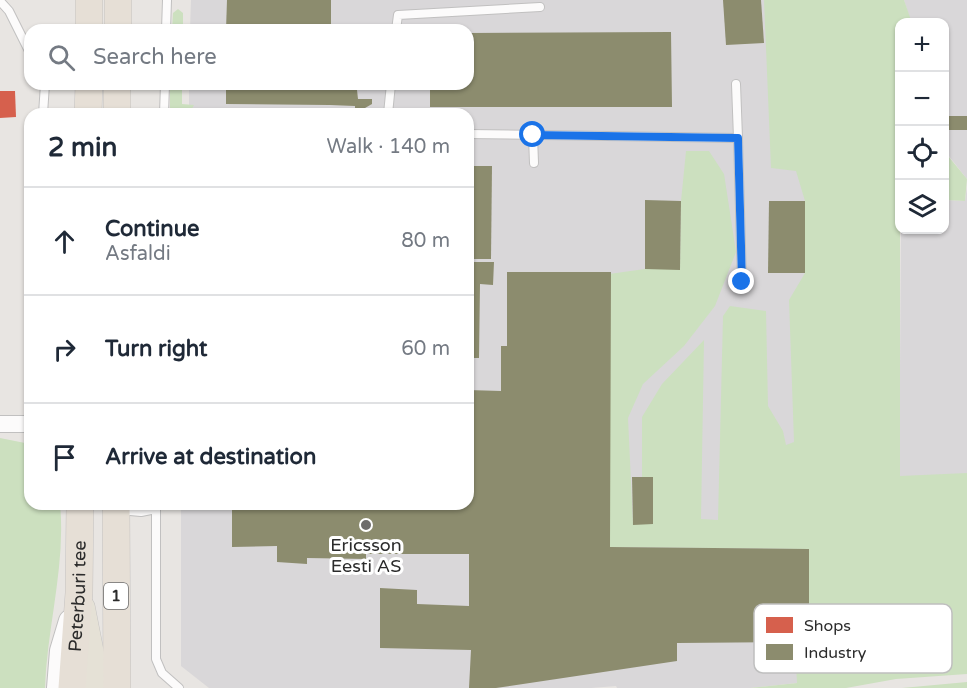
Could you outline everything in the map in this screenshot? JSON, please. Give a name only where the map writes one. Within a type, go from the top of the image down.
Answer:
[{"type":"highway","points":[[89,0],[89,24]]},
{"type":"highway","points":[[118,0],[118,24]]},
{"type":"highway","points":[[88,90],[88,108]]},
{"type":"highway","points":[[117,90],[117,108]]},
{"type":"highway","name":"Peterburi tee","points":[[72,688],[79,593],[80,510]]},
{"type":"highway","name":"Peterburi tee","points":[[116,510],[117,688]]},
{"type":"main road","points":[[58,688],[61,651],[79,593]]},
{"type":"main road","points":[[79,593],[93,664],[93,688]]},
{"type":"street","points":[[0,424],[24,424]]},
{"type":"lane","points":[[166,24],[167,0]]},
{"type":"lane","points":[[0,2],[9,11],[24,41]]},
{"type":"lane","points":[[397,24],[398,15],[540,7]]},
{"type":"lane","points":[[736,84],[742,282]]},
{"type":"lane","points":[[43,108],[45,90]]},
{"type":"lane","points":[[164,108],[165,90]]},
{"type":"lane","points":[[389,108],[390,90]]},
{"type":"lane","points":[[474,135],[738,138]]},
{"type":"lane","points":[[533,135],[534,163]]},
{"type":"lane","points":[[131,510],[141,512],[146,510]]},
{"type":"lane","points":[[156,510],[156,658],[162,673],[179,688]]},
{"type":"shaded area","points":[[191,0],[812,0],[836,604],[754,604],[754,673],[807,673],[797,683],[750,688],[617,688],[616,686],[591,688],[209,688],[181,666],[181,510],[474,510],[474,108],[189,108],[189,90],[474,90],[474,24],[190,24]]},
{"type":"shaded area","points":[[904,0],[967,0],[967,179],[949,156],[949,18],[910,18]]},
{"type":"shaded area","points":[[967,187],[967,635],[952,637],[952,604],[898,604],[901,234],[949,234],[949,200],[965,201]]},
{"type":"green space","points":[[764,0],[904,0],[910,18],[895,18],[895,234],[900,234],[900,476],[967,473],[967,674],[896,679],[846,688],[750,688],[797,683],[796,673],[952,673],[952,604],[809,604],[809,549],[610,547],[609,274],[645,269],[680,269],[681,201],[686,151],[709,151],[724,174],[736,252],[715,306],[684,346],[643,384],[628,418],[633,524],[653,524],[653,477],[642,477],[642,417],[662,384],[704,340],[701,519],[718,520],[723,316],[730,306],[766,311],[768,406],[783,431],[786,445],[794,442],[789,300],[805,273],[805,201],[796,171],[771,168]]},
{"type":"green space","points":[[178,9],[183,13],[183,24],[172,24],[173,13]]},
{"type":"green space","points":[[170,90],[182,90],[182,104],[194,105],[192,108],[170,108]]},
{"type":"green space","points":[[949,157],[967,179],[965,201],[949,200]]},
{"type":"green space","points":[[0,438],[24,443],[24,510],[60,510],[61,527],[45,688],[0,688]]},
{"type":"green space","points":[[967,682],[967,688],[902,688]]},
{"type":"building: Shops","points":[[0,91],[15,91],[16,117],[0,118]]},
{"type":"building: Industry","points":[[227,0],[331,0],[331,24],[226,24]]},
{"type":"building: Industry","points":[[723,0],[761,0],[764,43],[726,45]]},
{"type":"building: Industry","points":[[671,32],[672,107],[430,107],[430,90],[474,90],[474,33]]},
{"type":"building: Industry","points":[[226,90],[357,90],[358,99],[372,99],[372,104],[365,108],[330,105],[226,104]]},
{"type":"building: Industry","points":[[949,116],[967,116],[967,130],[949,130]]},
{"type":"building: Industry","points":[[474,166],[492,166],[491,259],[474,259]]},
{"type":"building: Industry","points":[[645,200],[681,201],[680,270],[645,269]]},
{"type":"building: Industry","points":[[769,201],[805,201],[805,273],[768,273]]},
{"type":"building: Industry","points":[[474,262],[494,262],[493,285],[480,284],[479,358],[474,358]]},
{"type":"building: Industry","name":"Ericsson Eesti AS","points":[[507,272],[611,272],[610,547],[809,549],[809,604],[754,604],[754,642],[677,643],[677,661],[496,688],[469,688],[471,650],[380,648],[380,588],[417,590],[417,604],[469,606],[469,554],[366,554],[366,559],[307,558],[307,564],[277,562],[277,546],[232,547],[232,510],[474,510],[474,390],[501,391],[501,346],[507,346]]},
{"type":"building: Industry","points":[[632,477],[653,477],[653,524],[633,525]]},
{"type":"place","name":"Ericsson Eesti AS","points":[[366,525]]},
{"type":"route","points":[[533,135],[738,138],[742,282]]}]
